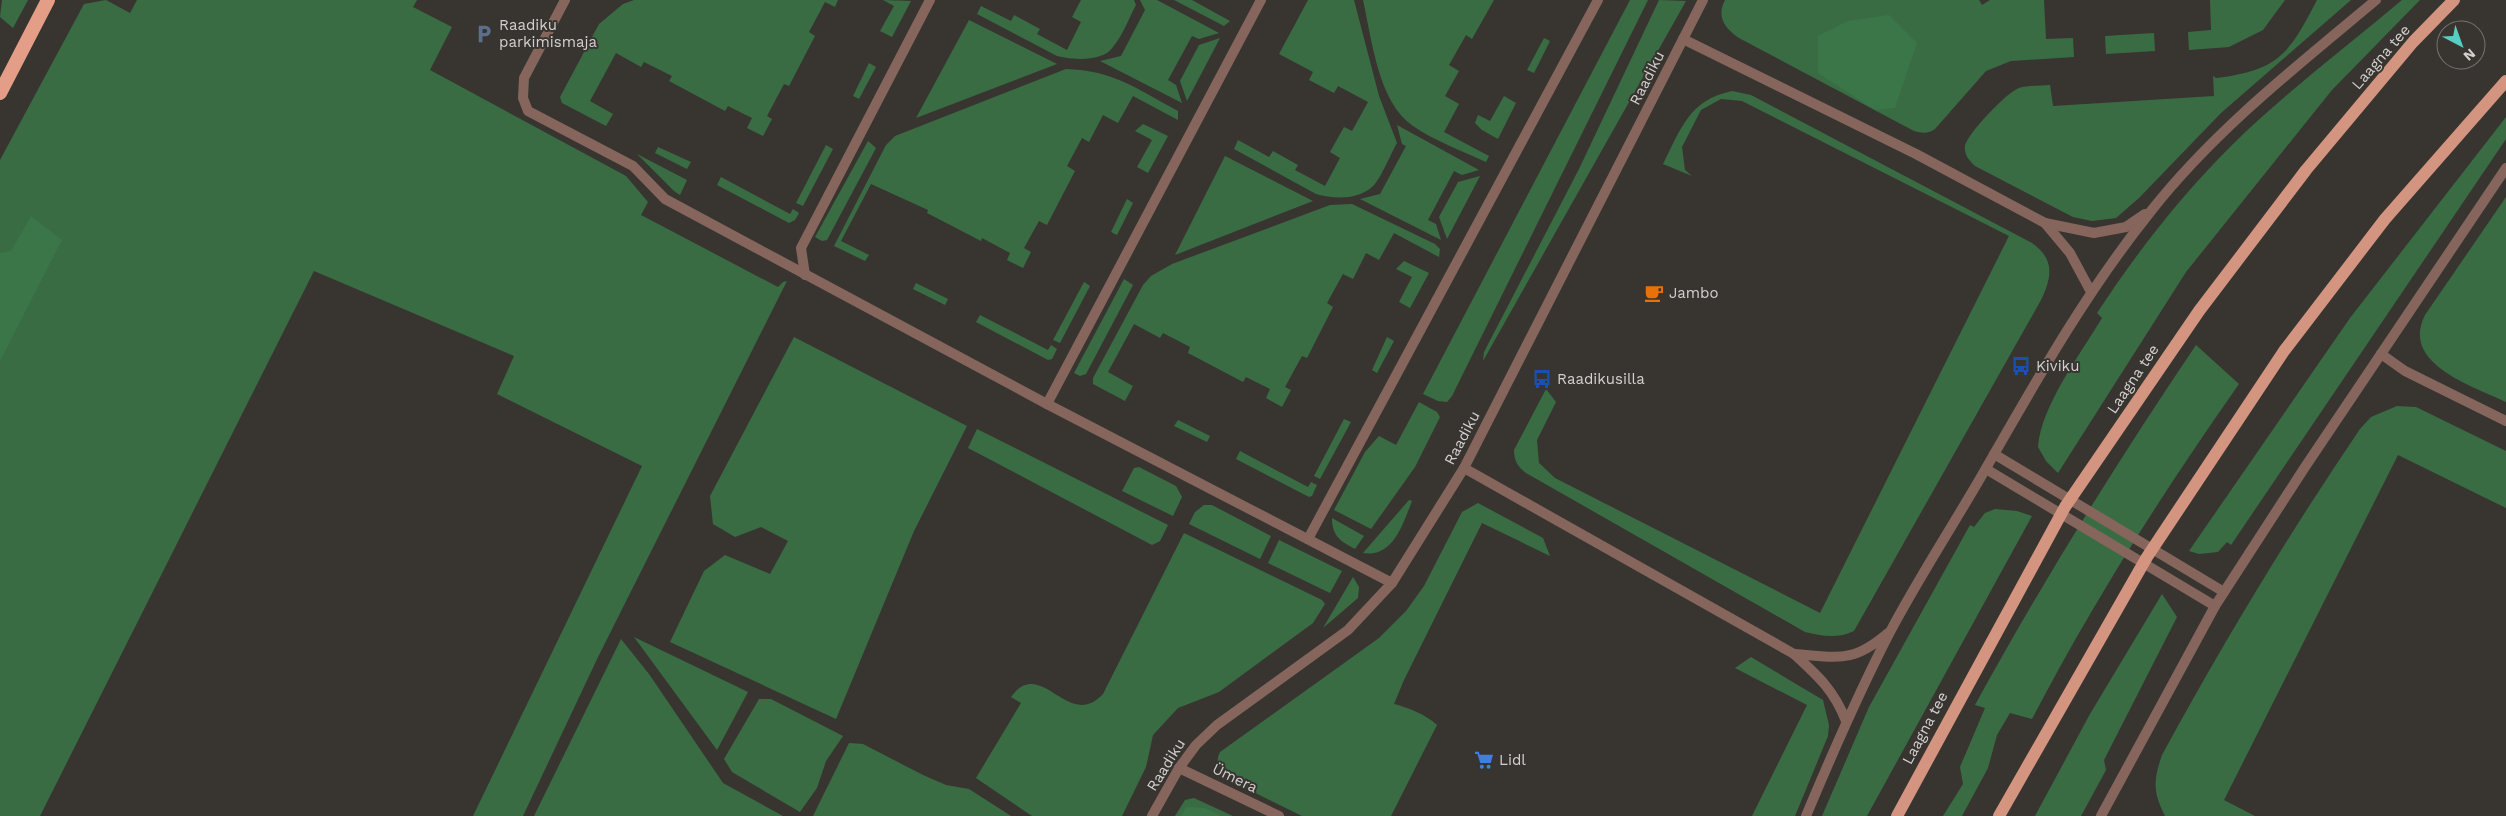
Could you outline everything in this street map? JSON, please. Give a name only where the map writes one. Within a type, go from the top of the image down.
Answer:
[{"type":"highway","points":[[0,93],[48,0]]},
{"type":"main road","name":"Laagna tee","points":[[1897,816],[1943,728],[2066,507],[2198,311],[2306,170],[2413,42],[2454,0]]},
{"type":"main road","points":[[1999,816],[2147,557],[2284,351],[2385,219],[2506,81]]},
{"type":"street","points":[[565,0],[524,78],[523,98],[528,111],[633,166],[665,199],[1047,404],[1392,583]]},
{"type":"street","points":[[806,275],[801,248],[930,0]]},
{"type":"street","points":[[1047,404],[1261,0]]},
{"type":"street","points":[[1308,539],[1598,0]]},
{"type":"street","name":"Raadiku","points":[[1152,816],[1179,768],[1196,745],[1217,725],[1348,630],[1392,583],[1464,468],[1702,0]]},
{"type":"street","points":[[1806,816],[1846,721],[1891,631],[2043,369],[2091,292],[2151,210],[2212,144],[2254,104],[2376,0]]},
{"type":"street","points":[[1683,39],[1916,154],[2045,223],[2094,233],[2126,227],[2151,210]]},
{"type":"street","points":[[2101,816],[2215,606],[2506,168]]},
{"type":"street","points":[[2045,223],[2070,253],[2091,292]]},
{"type":"street","points":[[2381,354],[2405,371],[2506,421]]},
{"type":"street","points":[[1994,454],[2224,592]]},
{"type":"street","points":[[1464,468],[1794,654],[1826,684],[1838,701],[1846,721]]},
{"type":"street","points":[[1986,469],[2215,606]]},
{"type":"street","points":[[1794,654],[1844,658],[1870,649],[1891,631]]},
{"type":"street","name":"Ümera","points":[[1179,768],[1278,816]]},
{"type":"green space","points":[[2,0],[28,0],[13,28],[0,17]]},
{"type":"green space","points":[[106,0],[130,13],[137,0],[417,0],[413,7],[452,27],[430,70],[626,176],[648,202],[641,215],[778,287],[787,281],[599,655],[523,816],[473,816],[642,466],[497,394],[514,356],[314,271],[40,816],[0,816],[0,160],[84,4]]},
{"type":"green space","points":[[634,0],[838,0],[835,7],[825,2],[809,32],[815,36],[789,86],[784,84],[767,116],[772,119],[763,136],[747,128],[752,118],[728,106],[725,111],[669,81],[672,76],[644,62],[641,67],[616,53],[590,101],[613,114],[606,126],[562,103],[560,97],[599,24],[623,4]]},
{"type":"green space","points":[[883,0],[911,1],[892,37],[880,31],[894,6]]},
{"type":"green space","points":[[1081,0],[1134,0],[1136,5],[1123,32],[1108,52],[1087,59],[1057,56],[977,14],[981,6],[1011,21],[1014,15],[1040,29],[1037,34],[1067,50],[1081,22],[1072,17]]},
{"type":"green space","points":[[1140,0],[1157,0],[1219,33],[1199,39],[1192,36],[1168,80],[1176,85],[1182,103],[1100,61],[1121,56],[1145,10]]},
{"type":"green space","points":[[1174,0],[1192,0],[1230,21],[1224,26]]},
{"type":"green space","points":[[1308,0],[1354,0],[1379,96],[1397,143],[1375,184],[1366,191],[1352,196],[1330,197],[1316,194],[1234,149],[1238,140],[1269,157],[1273,151],[1298,165],[1295,170],[1325,186],[1340,158],[1330,152],[1344,127],[1352,131],[1368,102],[1338,86],[1334,93],[1309,80],[1313,72],[1279,54]]},
{"type":"green space","points":[[1363,0],[1494,0],[1472,39],[1466,35],[1449,65],[1459,71],[1445,96],[1459,104],[1444,132],[1489,156],[1486,162],[1430,136],[1413,126],[1401,115],[1384,86],[1378,69]]},
{"type":"green space","points":[[1630,0],[1648,0],[1452,396],[1447,402],[1438,401],[1423,394]]},
{"type":"green space","points":[[1659,0],[1686,1],[1483,361],[1484,352],[1579,169]]},
{"type":"green space","points":[[1725,0],[1979,0],[1982,5],[1990,0],[2044,0],[2046,39],[2073,38],[2074,57],[2011,61],[1986,71],[1935,129],[1920,132],[1914,131],[1739,38],[1723,22],[1721,12]]},
{"type":"green space","points":[[2210,0],[2285,0],[2263,30],[2229,47],[2189,50],[2188,32],[2211,30]]},
{"type":"green space","points":[[2317,0],[2351,0],[2221,113],[2139,198],[2116,218],[2092,221],[2073,217],[1975,166],[1966,155],[1965,146],[1967,140],[1980,123],[2013,91],[2023,87],[2050,85],[2053,106],[2214,96],[2213,76],[2216,78],[2237,75],[2254,70],[2280,56],[2298,34]]},
{"type":"green space","points":[[2402,0],[2420,0],[2332,90],[2186,272],[2058,473],[2046,461],[2038,447],[2046,414],[2063,380],[2102,318],[2097,313],[2128,268],[2177,205],[2232,145],[2294,89]]},
{"type":"green space","points":[[1889,15],[1917,43],[1895,108],[1875,110],[1818,73],[1818,36],[1848,21]]},
{"type":"green space","points":[[969,20],[1057,64],[916,118]]},
{"type":"green space","points":[[2154,33],[2155,51],[2106,54],[2105,36]]},
{"type":"green space","points":[[1220,38],[1187,101],[1180,81],[1199,45]]},
{"type":"green space","points":[[1544,38],[1550,41],[1534,73],[1527,70]]},
{"type":"green space","points":[[869,63],[876,67],[859,99],[853,96]]},
{"type":"green space","points":[[1066,69],[1098,73],[1125,82],[1178,111],[1178,120],[1133,96],[1118,123],[1103,115],[1089,142],[1082,138],[1067,166],[1075,171],[1047,225],[1039,221],[1024,248],[1031,252],[1023,268],[1007,260],[1010,253],[982,238],[981,241],[927,213],[928,210],[871,184],[841,241],[869,255],[865,261],[834,246],[886,145],[895,136]]},
{"type":"green space","points":[[1732,91],[1751,95],[2032,243],[2045,255],[2048,262],[2049,276],[2041,300],[1854,631],[1848,634],[1823,636],[1805,632],[1526,473],[1519,466],[1515,457],[1514,450],[1546,389],[1556,402],[1537,440],[1539,463],[1555,478],[1820,613],[2009,236],[1742,101],[1721,99],[1701,110],[1682,147],[1685,170],[1692,176],[1663,164],[1681,128],[1696,109],[1717,95]]},
{"type":"green space","points":[[1504,96],[1516,103],[1498,139],[1482,130],[1475,123],[1478,115],[1490,121]]},
{"type":"green space","points":[[2506,117],[2506,139],[2231,545],[2227,542],[2218,552],[2199,554],[2189,551],[2350,318]]},
{"type":"green space","points":[[1143,124],[1168,136],[1148,173],[1137,167],[1152,140],[1135,131]]},
{"type":"green space","points":[[1397,125],[1479,170],[1462,175],[1454,171],[1428,220],[1436,224],[1441,240],[1360,199],[1380,194],[1406,146],[1402,144]]},
{"type":"green space","points":[[868,141],[876,148],[827,240],[822,241],[815,237]]},
{"type":"green space","points":[[826,145],[833,149],[803,206],[796,203]]},
{"type":"green space","points":[[658,147],[691,162],[687,169],[655,153]]},
{"type":"green space","points":[[637,154],[687,180],[680,195],[674,191]]},
{"type":"green space","points":[[1225,156],[1313,201],[1175,255]]},
{"type":"green space","points":[[1480,176],[1447,239],[1439,217],[1458,182]]},
{"type":"green space","points":[[721,177],[790,214],[793,209],[799,213],[795,220],[789,223],[717,185]]},
{"type":"green space","points":[[2506,197],[2506,402],[2476,389],[2444,371],[2431,360],[2422,347],[2420,332],[2425,315]]},
{"type":"green space","points":[[1127,199],[1133,203],[1117,235],[1111,232]]},
{"type":"green space","points":[[1352,204],[1435,244],[1440,249],[1439,257],[1394,233],[1379,260],[1366,253],[1353,279],[1343,274],[1327,303],[1333,307],[1307,358],[1302,356],[1285,387],[1291,390],[1282,407],[1266,398],[1270,389],[1246,377],[1243,382],[1188,353],[1190,347],[1163,333],[1160,338],[1134,324],[1108,372],[1133,386],[1125,401],[1093,384],[1093,378],[1143,285],[1151,276],[1172,264],[1330,205]]},
{"type":"green space","points":[[31,216],[62,240],[0,361],[0,253],[11,251]]},
{"type":"green space","points":[[1404,261],[1429,273],[1410,308],[1399,302],[1412,277],[1396,269]]},
{"type":"green space","points":[[1124,279],[1133,285],[1086,374],[1080,376],[1074,373]]},
{"type":"green space","points":[[1084,282],[1090,286],[1060,343],[1053,340]]},
{"type":"green space","points":[[916,283],[948,299],[945,305],[913,289]]},
{"type":"green space","points":[[980,315],[1048,350],[1051,345],[1057,349],[1052,359],[1048,360],[976,322]]},
{"type":"green space","points":[[794,337],[967,426],[914,531],[836,719],[670,642],[704,571],[725,555],[770,574],[788,541],[761,527],[735,537],[713,524],[710,496]]},
{"type":"green space","points":[[1387,337],[1394,341],[1377,373],[1372,370]]},
{"type":"green space","points":[[2196,345],[2239,384],[2183,465],[2104,590],[2032,719],[2010,713],[1997,735],[1988,768],[1962,816],[1943,816],[1963,784],[1960,767],[1985,708],[1975,705],[2081,522]]},
{"type":"green space","points":[[1419,402],[1437,412],[1440,417],[1415,467],[1371,529],[1334,510],[1365,452],[1379,436],[1396,445]]},
{"type":"green space","points":[[2397,406],[2416,407],[2506,451],[2506,508],[2398,455],[2224,800],[2255,816],[2165,816],[2156,793],[2157,772],[2162,755],[2185,713],[2282,549],[2360,429],[2371,417]]},
{"type":"green space","points":[[1344,419],[1351,422],[1320,479],[1314,476]]},
{"type":"green space","points":[[1178,420],[1210,436],[1207,442],[1174,426]]},
{"type":"green space","points":[[977,429],[1168,525],[1160,541],[1152,545],[968,448]]},
{"type":"green space","points":[[1240,451],[1308,487],[1311,482],[1317,485],[1312,496],[1309,497],[1236,459]]},
{"type":"green space","points":[[1139,467],[1176,486],[1182,497],[1173,516],[1122,491],[1134,468]]},
{"type":"green space","points":[[1409,500],[1412,501],[1405,520],[1389,545],[1373,553],[1363,553]]},
{"type":"green space","points":[[1478,503],[1543,538],[1550,556],[1482,523],[1404,680],[1394,704],[1417,712],[1437,725],[1391,816],[1302,816],[1221,776],[1225,771],[1218,763],[1220,752],[1379,638],[1406,611],[1424,586],[1462,512]]},
{"type":"green space","points":[[1204,505],[1212,505],[1271,536],[1260,559],[1189,524],[1195,512]]},
{"type":"green space","points":[[1995,509],[2017,511],[2032,516],[1867,816],[1822,816],[1869,707],[1970,525],[1974,527],[1985,513]]},
{"type":"green space","points":[[1332,518],[1364,536],[1355,549],[1335,534]]},
{"type":"green space","points":[[1184,533],[1322,600],[1325,604],[1313,623],[1219,692],[1178,708],[1153,735],[1146,767],[1122,816],[1032,816],[976,778],[1021,703],[1011,697],[1022,686],[1033,684],[1078,705],[1090,703],[1103,694]]},
{"type":"green space","points":[[1279,540],[1342,571],[1330,593],[1268,563]]},
{"type":"green space","points":[[1353,577],[1359,587],[1358,598],[1323,628]]},
{"type":"green space","points":[[2162,594],[2177,617],[2104,760],[2106,770],[2081,816],[2035,816],[2090,714]]},
{"type":"green space","points":[[634,637],[748,692],[717,750]]},
{"type":"green space","points":[[621,639],[649,674],[723,783],[783,816],[534,816]]},
{"type":"green space","points":[[1751,657],[1823,700],[1829,725],[1828,736],[1795,816],[1752,816],[1807,705],[1735,668]]},
{"type":"green space","points":[[759,699],[771,699],[843,736],[826,761],[817,788],[800,812],[732,772],[724,759]]},
{"type":"green space","points":[[849,743],[863,744],[946,785],[969,789],[1011,816],[813,816]]},
{"type":"green space","points":[[1194,798],[1233,816],[1175,816],[1185,800]]},
{"type":"green space","points":[[1186,807],[1205,808],[1221,816],[1181,816]]},
{"type":"place","name":"Raadiku parkimismaja","points":[[484,34]]},
{"type":"place","name":"Jambo","points":[[1654,293]]},
{"type":"place","name":"Kiviku","points":[[2021,366]]},
{"type":"place","name":"Raadikusilla","points":[[1542,379]]},
{"type":"place","name":"Lidl","points":[[1484,760]]}]
